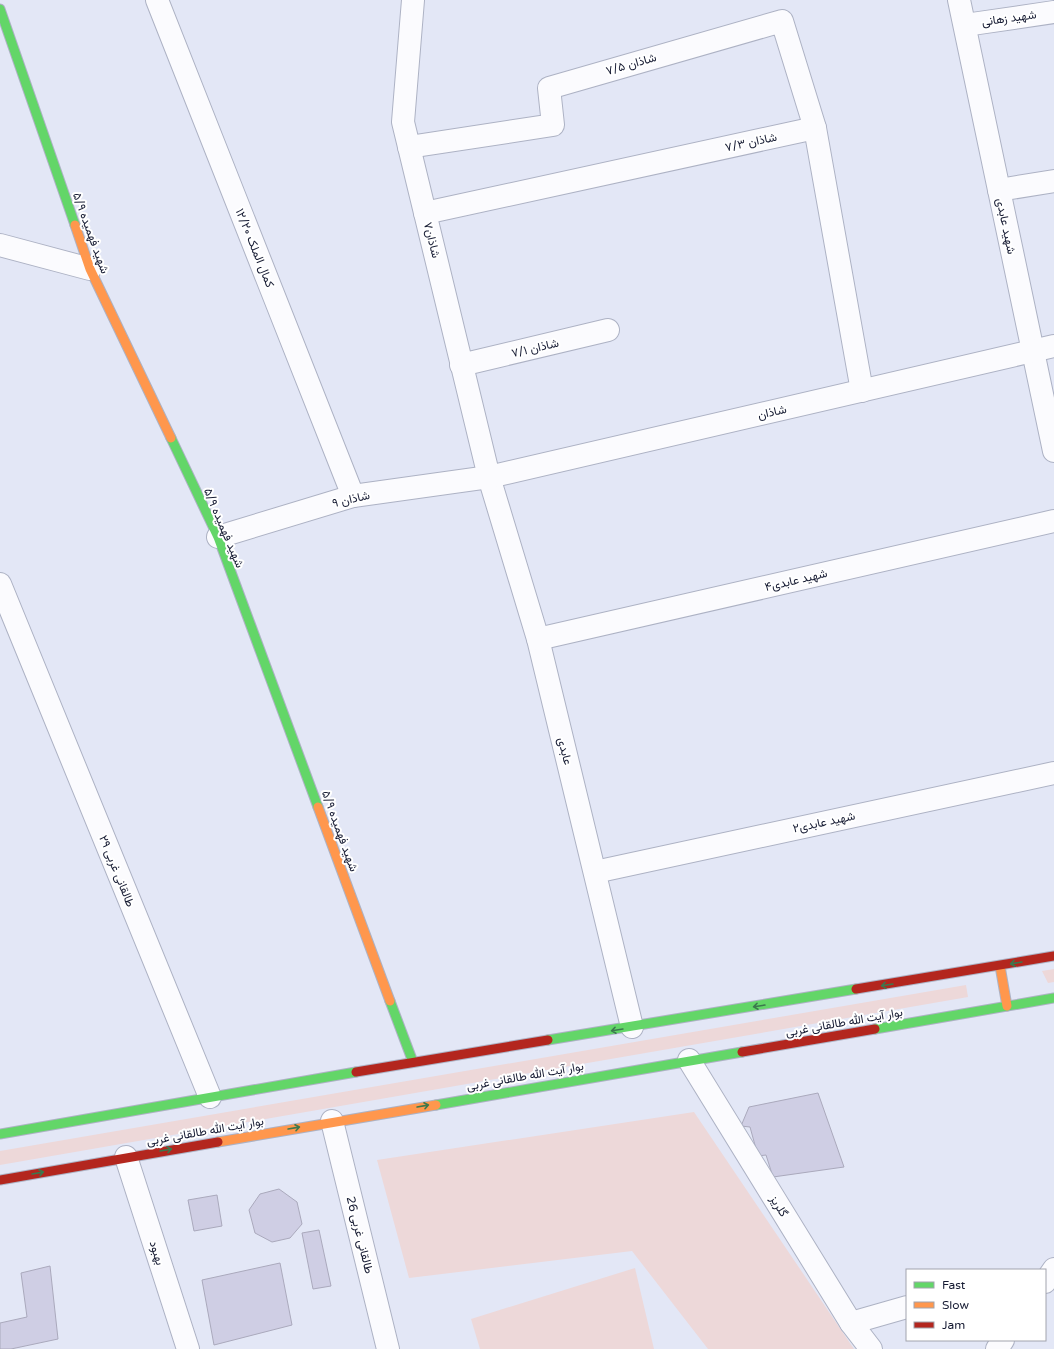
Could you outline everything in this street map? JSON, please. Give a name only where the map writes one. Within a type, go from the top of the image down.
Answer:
[{"type":"main road","name":"شهید فهمیده ۵/۹","points":[[0,9],[90,268],[218,537],[413,1062]]},
{"type":"main road","points":[[0,1134],[413,1062],[1054,956]]},
{"type":"main road","points":[[1000,966],[1007,1006]]},
{"type":"main road","name":"بوار آیت الله طالقانی غربی","points":[[0,1180],[332,1121],[1054,998]]},
{"type":"street","name":"کمال الملک ۱۲/۲۰","points":[[157,0],[353,496]]},
{"type":"street","name":"شاذان۷","points":[[412,0],[403,122],[489,477]]},
{"type":"street","name":"شهید عابدی","points":[[958,0],[965,25],[1032,352],[1054,451]]},
{"type":"street","name":"شهید زهانی","points":[[965,25],[1054,12]]},
{"type":"street","name":"شاذان ۷/۵","points":[[409,147],[554,125],[549,88],[782,21],[815,128]]},
{"type":"street","points":[[815,128],[862,391]]},
{"type":"street","name":"شاذان ۷/۳","points":[[425,213],[815,128]]},
{"type":"street","points":[[999,190],[1054,181]]},
{"type":"street","points":[[0,245],[90,268]]},
{"type":"street","name":"شاذان ۷/۱","points":[[462,365],[608,330]]},
{"type":"street","name":"شاذان","points":[[489,477],[1054,346]]},
{"type":"street","name":"شاذان ۹","points":[[218,537],[353,496],[489,477]]},
{"type":"street","name":"عابدی","points":[[489,477],[538,639],[632,1027]]},
{"type":"street","name":"شهید عابدی۴","points":[[538,639],[1054,521]]},
{"type":"street","name":"طالقانی غربی ۲۹","points":[[0,584],[210,1097]]},
{"type":"street","name":"شهید عابدی۲","points":[[595,872],[1054,773]]},
{"type":"street","name":"گلریز","points":[[689,1060],[851,1323],[871,1349]]},
{"type":"street","name":"طالقانی غربی 26","points":[[332,1121],[388,1349]]},
{"type":"street","name":"بهبود","points":[[126,1157],[188,1349]]},
{"type":"street","points":[[1044,1269],[1054,1266]]},
{"type":"street","points":[[1046,1281],[1054,1269]]},
{"type":"street","points":[[851,1323],[906,1307]]},
{"type":"shaded area","points":[[1054,969],[1054,982],[1048,983],[1042,971]]},
{"type":"shaded area","points":[[966,985],[968,997],[0,1165],[0,1151]]},
{"type":"shaded area","points":[[694,1112],[854,1349],[708,1349],[632,1251],[409,1278],[377,1160]]},
{"type":"shaded area","points":[[635,1268],[654,1349],[480,1349],[471,1319]]},
{"type":"building","points":[[818,1093],[844,1167],[773,1177],[766,1155],[758,1156],[750,1127],[741,1126],[749,1107]]},
{"type":"building","points":[[279,1189],[297,1202],[302,1224],[290,1238],[272,1242],[255,1233],[249,1210],[260,1194]]},
{"type":"building","points":[[217,1195],[222,1226],[194,1231],[188,1200]]},
{"type":"building","points":[[319,1230],[331,1286],[313,1289],[302,1233]]},
{"type":"building","points":[[280,1263],[292,1325],[214,1345],[202,1280]]},
{"type":"building","points":[[50,1266],[58,1339],[11,1349],[0,1349],[0,1323],[27,1317],[21,1273]]},
{"type":"traffic: fast","points":[[0,9],[75,225]]},
{"type":"traffic: fast","points":[[171,438],[218,537],[318,807]]},
{"type":"traffic: fast","points":[[548,1040],[856,989]]},
{"type":"traffic: fast","points":[[875,1029],[1054,998]]},
{"type":"traffic: fast","points":[[390,1001],[413,1062]]},
{"type":"traffic: fast","points":[[436,1105],[742,1052]]},
{"type":"traffic: fast","points":[[0,1134],[356,1072]]},
{"type":"traffic: slow","points":[[75,225],[90,269],[171,438]]},
{"type":"traffic: slow","points":[[318,807],[390,1001]]},
{"type":"traffic: slow","points":[[1000,966],[1007,1006]]},
{"type":"traffic: slow","points":[[218,1142],[436,1105]]},
{"type":"traffic: jam","points":[[856,989],[1054,956]]},
{"type":"traffic: jam","points":[[742,1052],[875,1029]]},
{"type":"traffic: jam","points":[[356,1072],[548,1040]]},
{"type":"traffic: jam","points":[[0,1180],[218,1142]]}]
